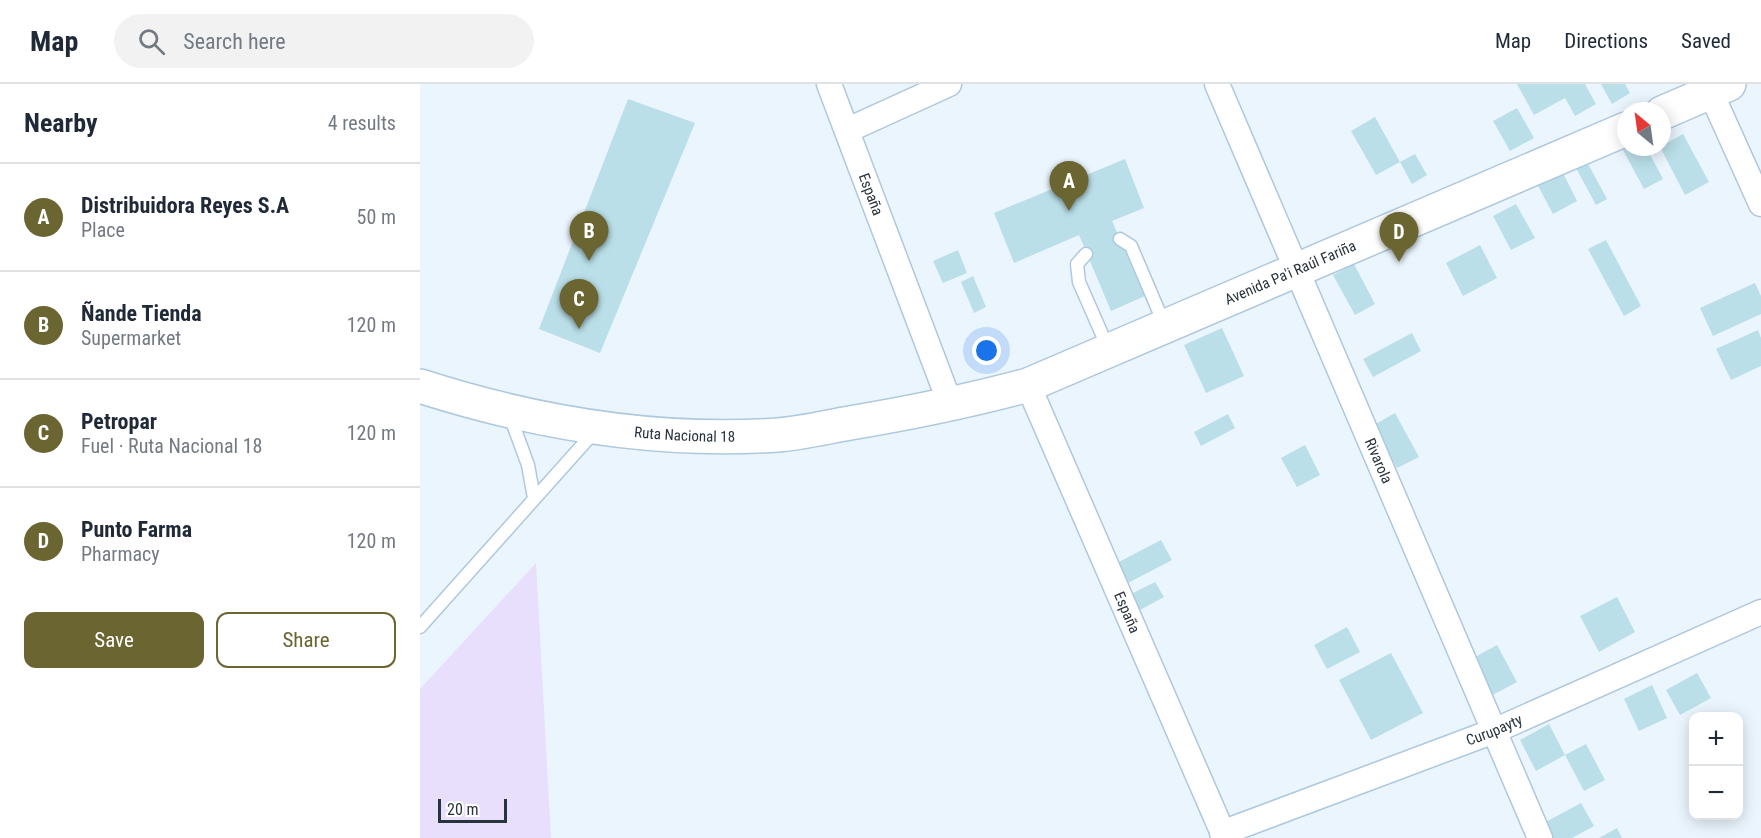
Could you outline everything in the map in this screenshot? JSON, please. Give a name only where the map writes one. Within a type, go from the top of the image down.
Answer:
[{"type":"highway","points":[[1671,109],[1716,87]]},
{"type":"highway","name":"Avenida Pa'i Raúl Fariña","points":[[951,406],[1028,385],[1299,271],[1617,133]]},
{"type":"highway","name":"Ruta Nacional 18","points":[[420,386],[508,410],[597,428],[679,436],[780,435],[951,406]]},
{"type":"street","name":"España","points":[[829,84],[951,406]]},
{"type":"street","points":[[848,130],[949,84]]},
{"type":"street","name":"Rivarola","points":[[1217,84],[1540,838]]},
{"type":"street","points":[[1716,87],[1761,204]]},
{"type":"street","name":"España","points":[[1028,385],[1224,835]]},
{"type":"street","name":"Curupayty","points":[[1224,835],[1494,731],[1761,612]]},
{"type":"lane","points":[[1120,239],[1131,246],[1165,327]]},
{"type":"lane","points":[[1086,254],[1077,264],[1079,282],[1109,351]]},
{"type":"lane","points":[[508,410],[528,465],[534,498]]},
{"type":"lane","points":[[420,627],[597,428]]},
{"type":"shaded area","points":[[536,563],[551,838],[420,838],[420,689]]},
{"type":"building","points":[[1517,84],[1585,84],[1596,104],[1575,116],[1565,98],[1534,115]]},
{"type":"building","points":[[1601,84],[1625,84],[1630,93],[1612,104]]},
{"type":"building","points":[[628,99],[695,123],[600,353],[539,329]]},
{"type":"building","points":[[1517,108],[1534,138],[1510,151],[1493,121]]},
{"type":"building","points":[[1375,117],[1400,162],[1376,175],[1351,131]]},
{"type":"building","points":[[1683,134],[1709,182],[1685,195],[1665,156],[1671,156],[1671,141]]},
{"type":"building","points":[[1415,154],[1427,175],[1412,184],[1400,162]]},
{"type":"building","points":[[1626,156],[1651,156],[1663,179],[1644,189]]},
{"type":"building","points":[[1125,159],[1144,208],[1112,221],[1145,296],[1111,311],[1079,235],[1014,263],[994,213]]},
{"type":"building","points":[[1587,162],[1607,199],[1596,205],[1576,168]]},
{"type":"building","points":[[1561,169],[1577,201],[1553,214],[1536,182]]},
{"type":"building","points":[[1516,204],[1535,238],[1511,250],[1493,216]]},
{"type":"building","points":[[1606,240],[1641,306],[1624,316],[1588,249]]},
{"type":"building","points":[[1480,245],[1497,278],[1463,296],[1446,263]]},
{"type":"building","points":[[958,250],[967,273],[943,283],[933,261]]},
{"type":"building","points":[[1354,264],[1375,304],[1355,315],[1333,275]]},
{"type":"building","points":[[973,276],[986,307],[974,313],[961,282]]},
{"type":"building","points":[[1755,283],[1761,296],[1761,314],[1713,336],[1700,308]]},
{"type":"building","points":[[1222,328],[1244,376],[1206,393],[1184,345]]},
{"type":"building","points":[[1758,330],[1761,338],[1761,366],[1731,380],[1716,349]]},
{"type":"building","points":[[1412,333],[1421,351],[1373,377],[1363,359]]},
{"type":"building","points":[[1395,413],[1419,457],[1397,468],[1374,425]]},
{"type":"building","points":[[1228,414],[1235,428],[1201,446],[1194,432]]},
{"type":"building","points":[[1305,445],[1320,475],[1297,487],[1281,458]]},
{"type":"building","points":[[1161,540],[1172,560],[1126,584],[1115,564]]},
{"type":"building","points":[[1155,582],[1164,597],[1140,610],[1131,594]]},
{"type":"building","points":[[1617,597],[1635,632],[1599,652],[1580,616]]},
{"type":"building","points":[[1347,627],[1360,652],[1327,669],[1314,645]]},
{"type":"building","points":[[1497,645],[1517,682],[1485,699],[1466,662]]},
{"type":"building","points":[[1391,653],[1423,713],[1371,740],[1339,680]]},
{"type":"building","points":[[1697,673],[1711,698],[1680,715],[1666,690]]},
{"type":"building","points":[[1652,685],[1667,718],[1639,731],[1624,699]]},
{"type":"building","points":[[1549,724],[1565,755],[1536,771],[1520,740]]},
{"type":"building","points":[[1586,744],[1605,780],[1584,791],[1565,755]]},
{"type":"building","points":[[1581,803],[1594,826],[1572,838],[1549,838],[1542,824]]},
{"type":"building","points":[[1617,828],[1622,838],[1599,838]]},
{"type":"place","name":"Distribuidora Reyes S.A","points":[[1069,211]]},
{"type":"place","name":"Ñande Tienda","points":[[589,261]]},
{"type":"place","name":"Punto Farma","points":[[1399,262]]},
{"type":"place","name":"Petropar","points":[[579,329]]}]
